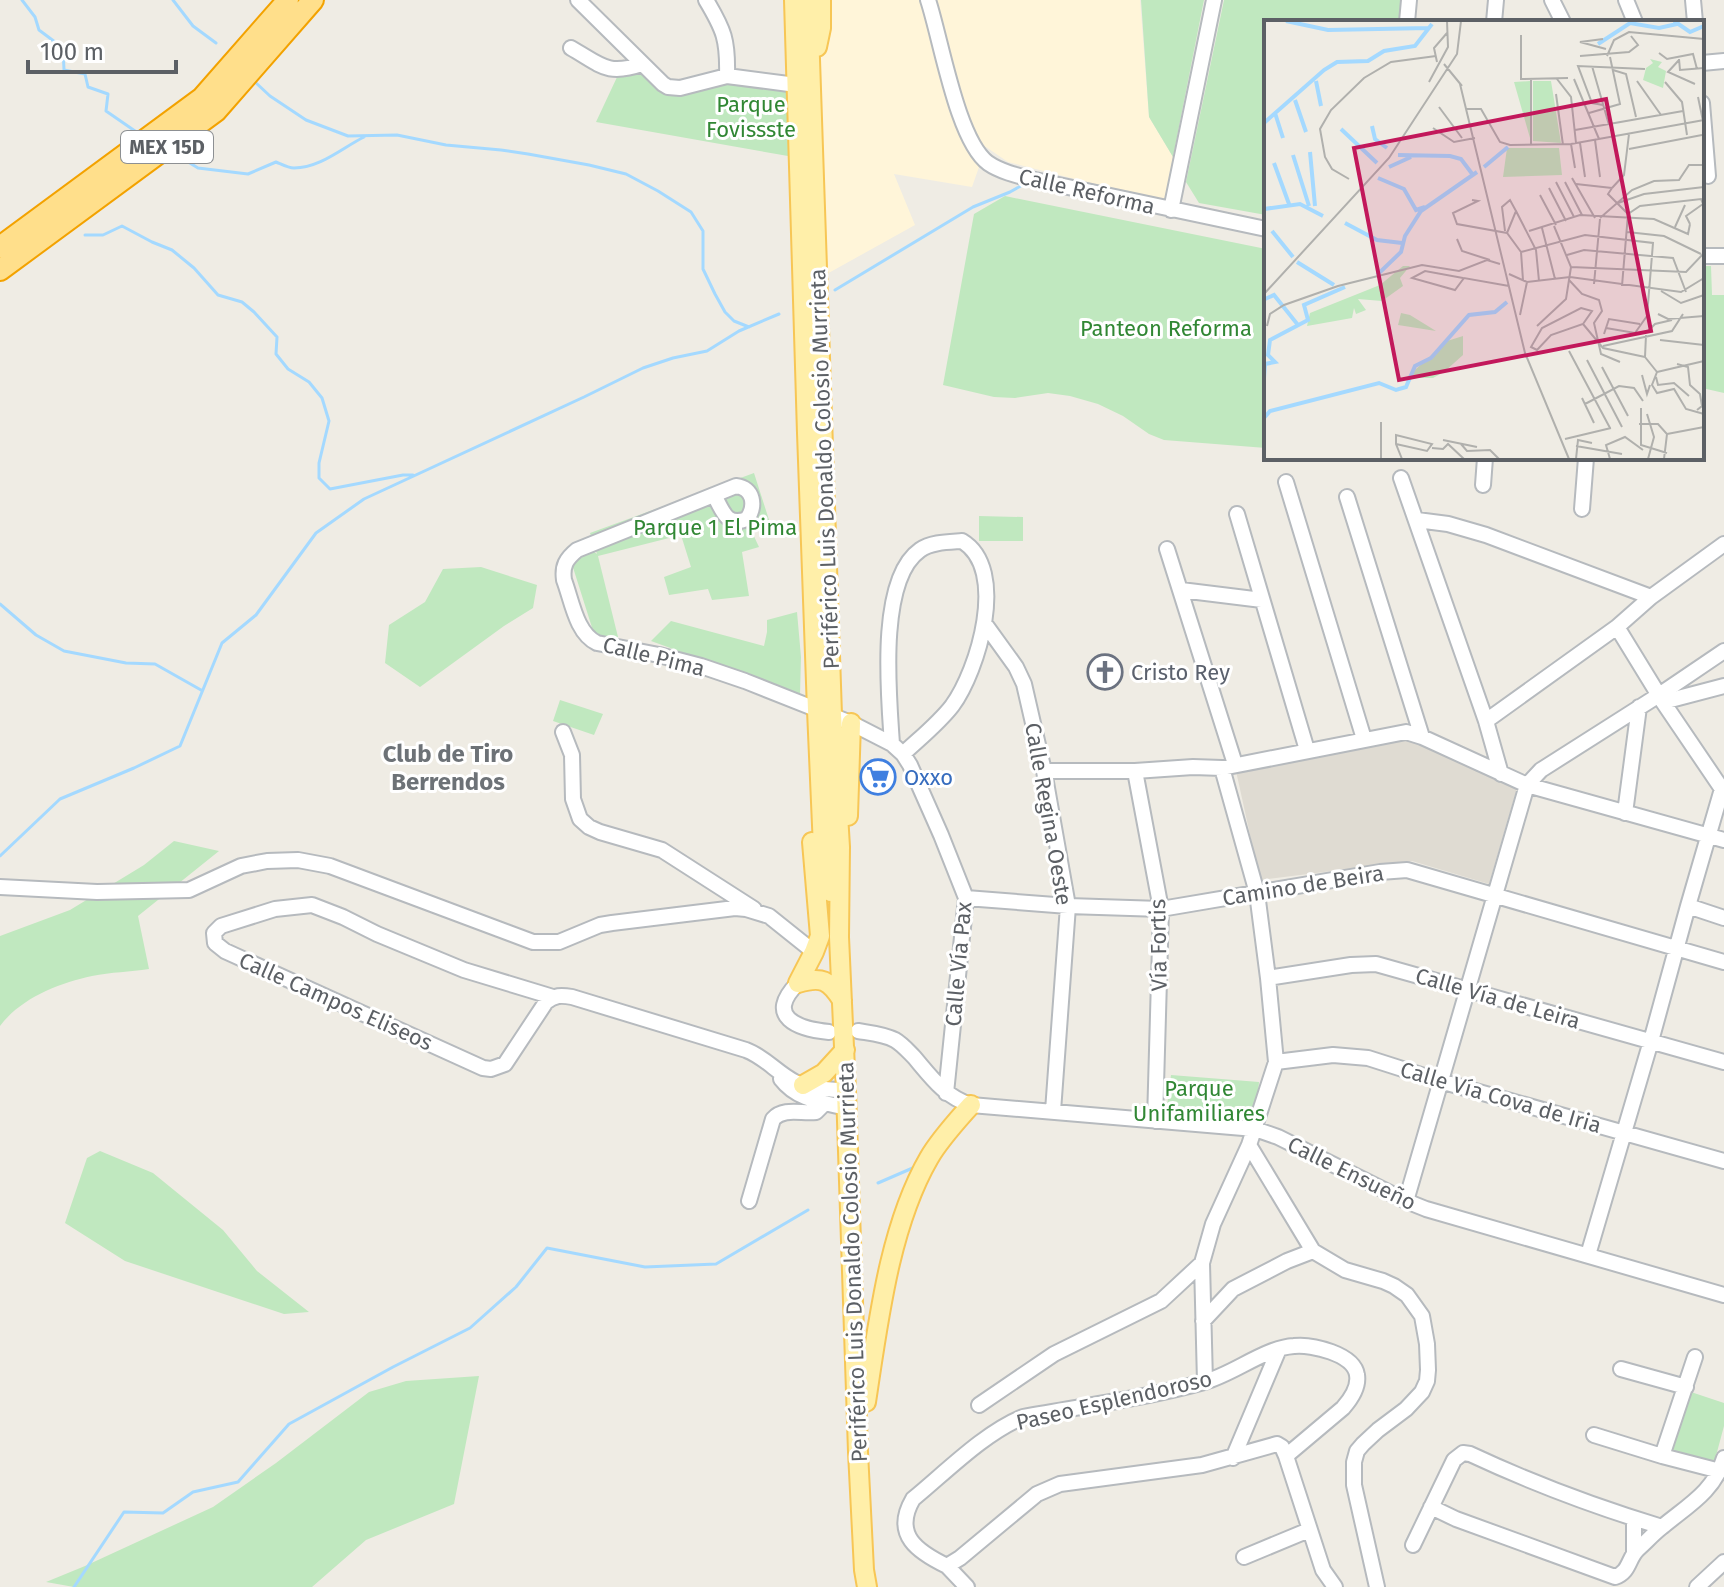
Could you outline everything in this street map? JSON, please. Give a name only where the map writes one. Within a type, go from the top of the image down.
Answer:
[{"type":"highway","name":"MEX 15D","points":[[0,232],[191,91],[272,0]]},
{"type":"highway","name":"MEX 15D","points":[[0,247],[202,98],[288,0]]},
{"type":"highway","name":"MEX 15D","points":[[0,261],[211,106],[303,0]]},
{"type":"highway","name":"MEX 15D","points":[[0,270],[216,111],[313,0]]},
{"type":"main road","name":"Periférico Luis Donaldo Colosio Murrieta","points":[[794,0],[806,81]]},
{"type":"main road","name":"Periférico Luis Donaldo Colosio Murrieta","points":[[808,0],[807,433],[845,1050],[858,1452],[867,1587]]},
{"type":"main road","points":[[806,81],[821,28],[821,0]]},
{"type":"main road","name":"Periférico Luis Donaldo Colosio Murrieta","points":[[824,713],[821,798],[831,847]]},
{"type":"main road","points":[[831,847],[849,807],[851,723]]},
{"type":"main road","points":[[798,983],[819,941],[810,821],[821,798]]},
{"type":"main road","points":[[798,983],[814,979],[827,982],[842,1000]]},
{"type":"main road","points":[[794,1084],[824,1073],[845,1050]]},
{"type":"main road","points":[[858,1452],[881,1305],[896,1242],[930,1155],[971,1105]]},
{"type":"street","points":[[578,0],[663,84],[674,88],[727,76],[806,81]]},
{"type":"street","points":[[706,0],[724,33],[727,76]]},
{"type":"street","name":"Calle Reforma","points":[[928,0],[964,127],[973,147],[988,163],[1035,180],[1264,229]]},
{"type":"street","points":[[1171,210],[1214,0]]},
{"type":"street","points":[[1407,20],[1409,0]]},
{"type":"street","points":[[1494,20],[1496,0]]},
{"type":"street","points":[[1552,0],[1562,20]]},
{"type":"street","points":[[1626,0],[1634,20]]},
{"type":"street","points":[[1693,0],[1695,20]]},
{"type":"street","points":[[571,48],[613,70],[626,70],[642,64]]},
{"type":"street","points":[[1704,63],[1724,61]]},
{"type":"street","points":[[1704,152],[1705,177],[1724,174]]},
{"type":"street","points":[[1483,485],[1485,460]]},
{"type":"street","points":[[1582,509],[1586,460]]},
{"type":"street","points":[[1401,478],[1486,721],[1501,774]]},
{"type":"street","points":[[1286,482],[1364,739]]},
{"type":"street","name":"Calle Pima","points":[[714,495],[577,550],[569,556],[563,571],[583,632],[588,639],[597,643],[701,666],[824,713]]},
{"type":"street","points":[[1347,497],[1422,737]]},
{"type":"street","points":[[1237,514],[1307,750]]},
{"type":"street","points":[[1417,520],[1448,524],[1486,535],[1651,597]]},
{"type":"street","points":[[962,541],[974,551],[984,573],[988,596],[985,624],[976,656],[953,705],[935,724],[897,749],[888,644],[893,598],[907,564],[920,550],[939,543],[962,541]]},
{"type":"street","points":[[1486,721],[1617,627],[1651,597],[1724,544]]},
{"type":"street","points":[[1167,549],[1228,766],[1257,893],[1276,1062],[1255,1129],[1213,1224],[1202,1263],[1205,1382]]},
{"type":"street","points":[[1181,590],[1262,600]]},
{"type":"street","name":"Calle Regina Oeste","points":[[985,624],[1021,675],[1044,771],[1068,906],[1053,1111]]},
{"type":"street","points":[[1588,1255],[1723,788],[1617,627]]},
{"type":"street","points":[[1661,698],[1724,651]]},
{"type":"street","points":[[1406,1201],[1527,785],[1541,770],[1639,707],[1661,698],[1724,686]]},
{"type":"street","points":[[1625,813],[1639,707]]},
{"type":"street","points":[[824,713],[851,723],[897,749]]},
{"type":"street","points":[[563,732],[572,755],[573,799],[580,819],[589,827],[662,850],[769,916],[814,952]]},
{"type":"street","points":[[1044,771],[1135,771],[1228,766],[1400,732],[1422,737],[1527,785],[1724,840]]},
{"type":"street","name":"Calle Vía Pax","points":[[897,749],[910,765],[966,898],[946,1093]]},
{"type":"street","name":"Vía Fortis","points":[[1135,771],[1161,909],[1155,1121]]},
{"type":"street","points":[[0,887],[97,892],[189,890],[241,866],[298,860],[330,866],[533,942],[546,943],[559,942],[612,923],[735,908],[757,911]]},
{"type":"street","name":"Camino de Beira","points":[[966,898],[1161,909],[1395,870],[1419,872],[1724,962]]},
{"type":"street","name":"Calle Campos Eliseos","points":[[553,997],[464,970],[312,905],[275,909],[221,926],[214,933],[215,943],[225,951],[483,1068],[498,1068],[505,1064],[546,1002],[562,995],[746,1050],[772,1065],[794,1084]]},
{"type":"street","points":[[1688,906],[1724,918]]},
{"type":"street","name":"Calle Vía de Leira","points":[[1268,978],[1376,964],[1724,1062]]},
{"type":"street","points":[[798,983],[784,1004],[788,1017],[792,1023],[807,1030],[829,1032]]},
{"type":"street","points":[[858,1031],[895,1040],[907,1049],[946,1093],[971,1105]]},
{"type":"street","name":"Calle Vía Cova de Iria","points":[[1276,1062],[1333,1055],[1368,1058],[1724,1161]]},
{"type":"street","points":[[794,1084],[846,1099]]},
{"type":"street","points":[[794,1084],[801,1096],[825,1103],[846,1099]]},
{"type":"street","points":[[749,1201],[776,1115],[816,1112],[825,1103]]},
{"type":"street","name":"Calle Ensueño","points":[[971,1105],[1255,1129],[1278,1137],[1406,1201],[1724,1295]]},
{"type":"street","points":[[1249,1145],[1313,1251],[1345,1270],[1394,1286],[1407,1295],[1422,1316],[1428,1370],[1422,1392],[1363,1444],[1354,1462],[1354,1485],[1377,1587]]},
{"type":"street","points":[[1203,1321],[1233,1289],[1313,1251]]},
{"type":"street","points":[[979,1405],[1054,1354],[1149,1309],[1202,1263]]},
{"type":"street","name":"Paseo Esplendoroso","points":[[947,1566],[923,1553],[909,1538],[905,1527],[907,1509],[913,1499],[992,1434],[1023,1417],[1205,1382],[1292,1346],[1322,1349],[1346,1360],[1357,1373],[1351,1398],[1286,1456]]},
{"type":"street","points":[[1233,1458],[1279,1349]]},
{"type":"street","points":[[1662,1456],[1695,1357]]},
{"type":"street","points":[[1621,1369],[1686,1387]]},
{"type":"street","points":[[1431,1507],[1610,1576],[1620,1576],[1634,1553],[1712,1485],[1722,1464],[1662,1456],[1594,1435]]},
{"type":"street","points":[[967,1587],[947,1566],[1037,1494],[1049,1488],[1202,1465],[1273,1444],[1282,1447],[1286,1456],[1323,1570],[1335,1587]]},
{"type":"street","points":[[1413,1545],[1454,1460],[1463,1453],[1521,1478],[1662,1527]]},
{"type":"street","points":[[1634,1519],[1634,1553]]},
{"type":"street","points":[[1244,1557],[1309,1530]]},
{"type":"street","points":[[1697,1587],[1724,1562]]},
{"type":"shaded area","points":[[829,0],[1140,0],[1149,117],[1173,157],[1165,202],[1008,162],[986,147],[972,187],[894,174],[915,225],[825,275],[815,81],[830,19]]},
{"type":"shaded area","points":[[1405,738],[1517,788],[1489,884],[1412,861],[1260,880],[1236,771]]},
{"type":"green space","points":[[1141,0],[1204,0],[1173,157],[1149,117]]},
{"type":"green space","points":[[1224,0],[1401,0],[1401,20],[1264,20],[1264,215],[1199,203],[1186,182]]},
{"type":"green space","name":"Parque Fovissste","points":[[642,68],[658,86],[737,81],[789,89],[788,156],[596,122],[618,75]]},
{"type":"green space","name":"Panteon Reforma","points":[[1005,196],[1264,249],[1264,448],[1164,440],[1098,404],[1070,396],[1048,393],[1015,398],[994,397],[943,385],[974,214]]},
{"type":"green space","points":[[1704,266],[1711,266],[1712,295],[1724,295],[1724,393],[1704,388]]},
{"type":"green space","name":"Parque 1 El Pima","points":[[754,473],[770,523],[751,530],[759,547],[742,552],[749,596],[712,600],[708,589],[669,595],[664,577],[691,567],[681,535],[598,556],[618,637],[595,637],[570,558],[593,551],[597,554],[590,533]]},
{"type":"green space","points":[[979,516],[1023,517],[1023,541],[979,541]]},
{"type":"green space","points":[[481,567],[537,585],[533,608],[420,687],[385,663],[389,625],[425,602],[443,569]]},
{"type":"green space","points":[[797,612],[800,695],[651,641],[671,621],[764,646],[767,620]]},
{"type":"green space","points":[[560,700],[603,714],[594,735],[553,721]]},
{"type":"green space","points":[[174,841],[219,851],[138,916],[149,969],[92,976],[67,983],[19,1007],[0,1026],[0,936],[70,910],[144,865]]},
{"type":"green space","name":"Parque Unifamiliares","points":[[1171,1075],[1259,1082],[1255,1129],[1165,1121]]},
{"type":"green space","points":[[100,1151],[153,1173],[223,1230],[257,1271],[309,1312],[284,1314],[125,1261],[65,1223],[87,1158]]},
{"type":"green space","points":[[479,1376],[454,1504],[366,1540],[312,1587],[74,1587],[46,1582],[213,1507],[369,1392],[406,1381]]},
{"type":"green space","points":[[1685,1390],[1724,1403],[1724,1426],[1713,1467],[1665,1454]]},
{"type":"waterway","points":[[22,0],[35,17],[39,30],[63,48],[64,70],[85,74],[88,87],[108,94],[106,111],[135,131]]},
{"type":"waterway","points":[[173,0],[193,26],[216,43]]},
{"type":"waterway","points":[[255,82],[306,120],[348,136],[397,135],[446,145],[528,154],[626,174],[691,212],[703,231],[703,269],[715,294],[734,321],[749,327]]},
{"type":"waterway","points":[[175,154],[198,168],[248,174],[276,162],[294,168],[313,165],[364,137]]},
{"type":"waterway","points":[[835,290],[973,207],[1026,183]]},
{"type":"waterway","points":[[85,235],[103,235],[122,226],[172,250],[194,268],[218,295],[242,302],[254,312],[277,337],[276,354],[288,369],[309,382],[322,398],[329,421],[319,463],[319,478],[330,489],[413,475]]},
{"type":"waterway","points":[[0,856],[60,799],[180,746],[222,643],[256,615],[316,533],[364,499],[643,368],[707,351],[739,331],[779,314]]},
{"type":"waterway","points":[[0,604],[36,635],[64,651],[126,663],[155,664],[201,690]]},
{"type":"waterway","points":[[878,1183],[915,1167]]},
{"type":"waterway","points":[[74,1587],[124,1512],[163,1513],[193,1492],[238,1482],[289,1424],[470,1328],[516,1287],[547,1248],[645,1267],[716,1264],[808,1210]]},
{"type":"place","name":"Cristo Rey","points":[[1105,672]]},
{"type":"place","name":"Oxxo","points":[[878,777]]},
{"type":"district","name":"Club de Tiro Berrendos","points":[[448,768]]}]
